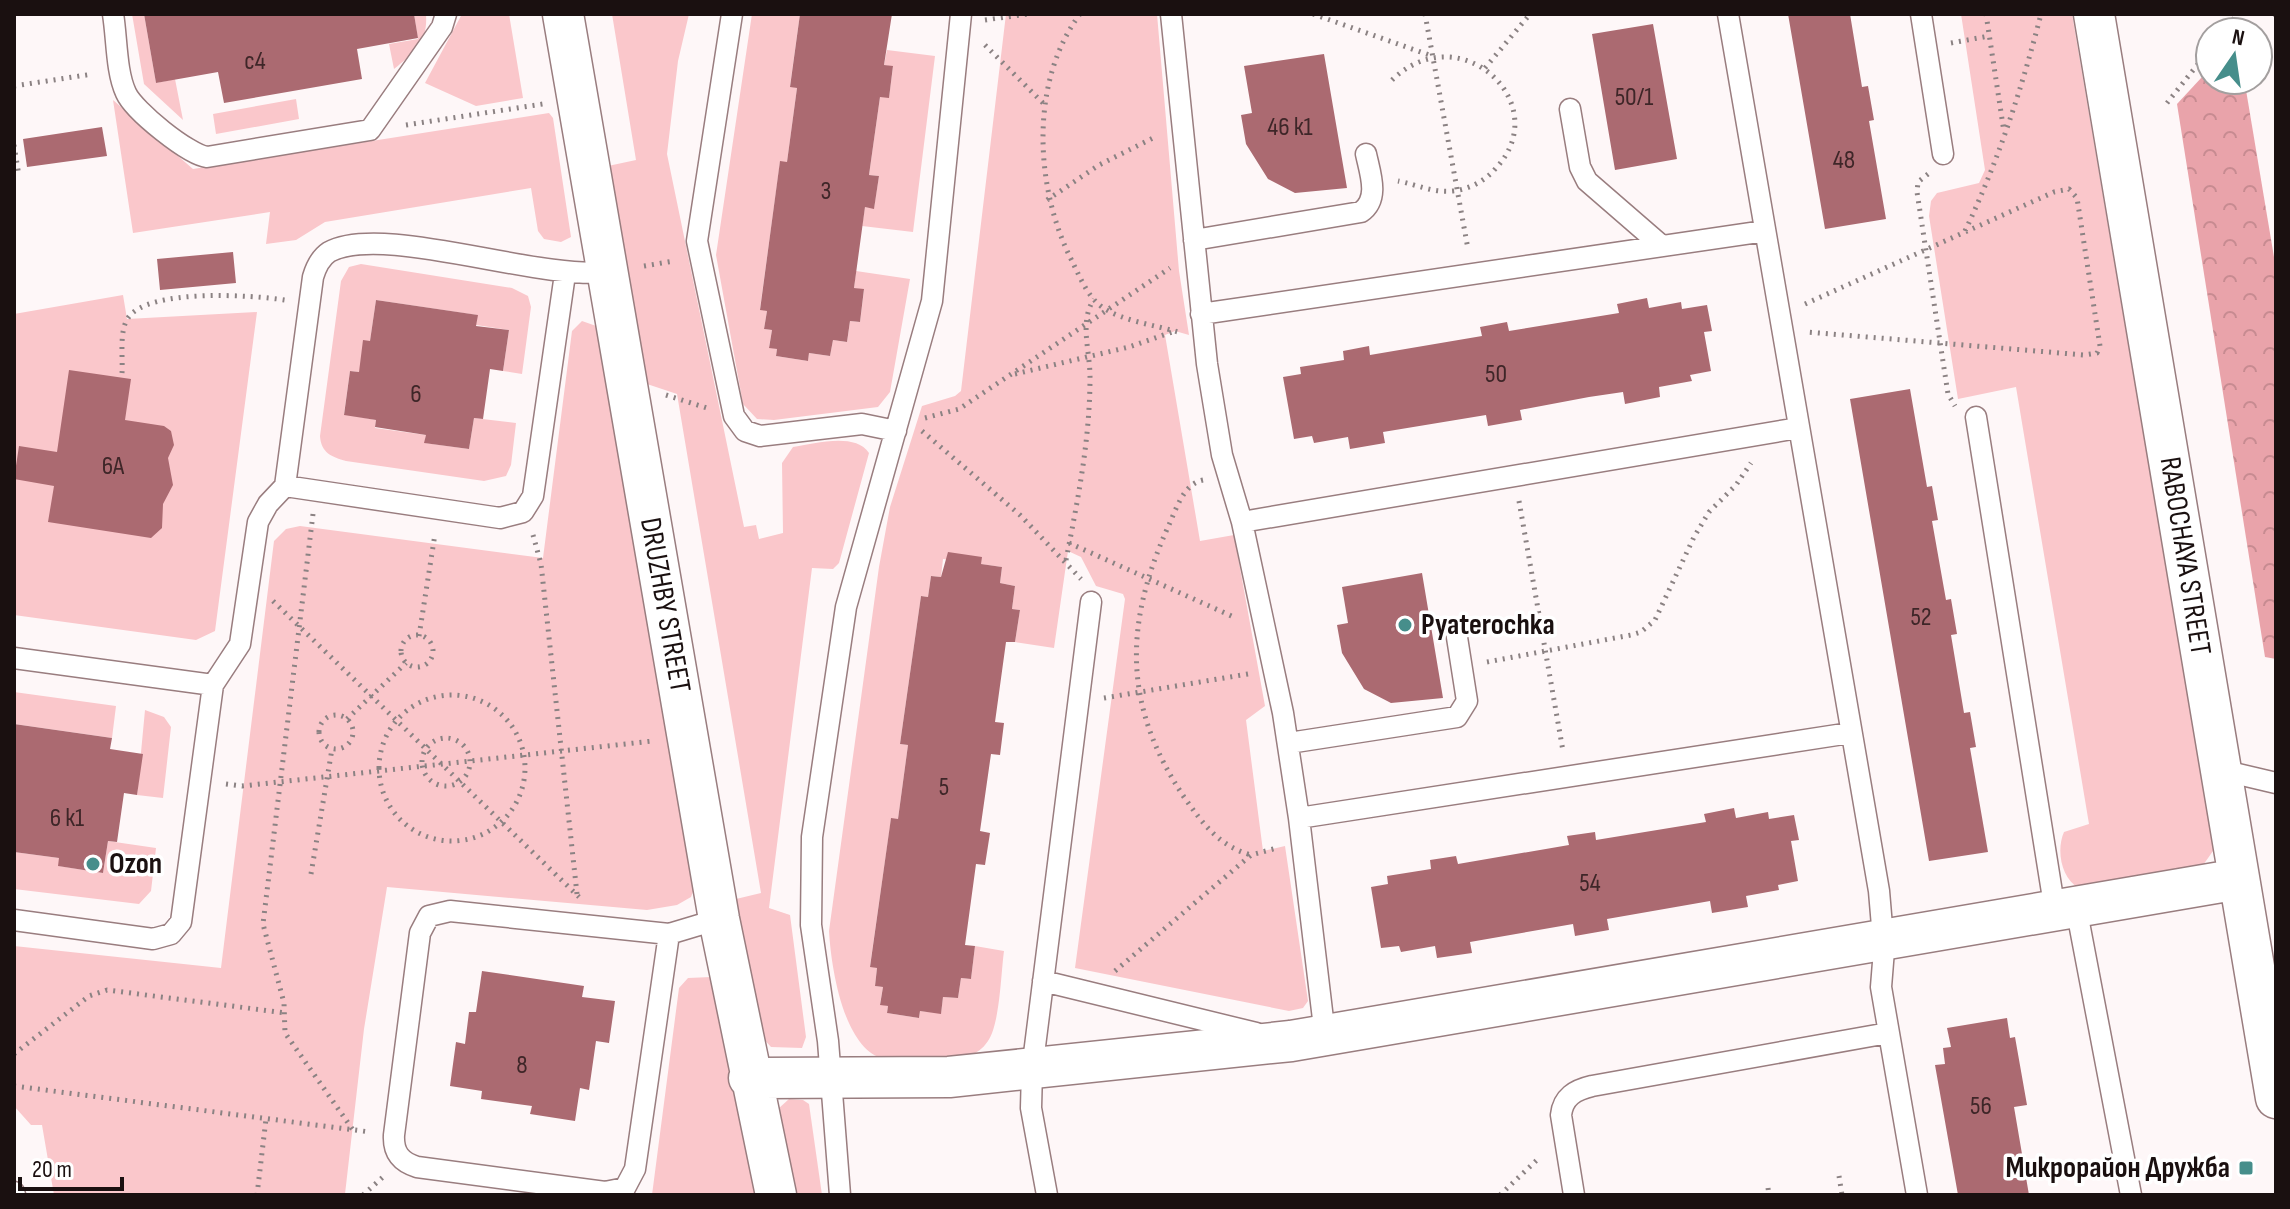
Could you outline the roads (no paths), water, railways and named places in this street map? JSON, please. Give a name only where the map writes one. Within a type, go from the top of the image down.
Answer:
[{"type":"street","name":"DRUZHBY STREET","points":[[563,14],[621,270],[627,384],[719,919],[749,1078],[776,1195]]},
{"type":"street","name":"RABOCHAYA STREET","points":[[2094,14],[2274,1077]]},
{"type":"street","points":[[749,1078],[934,1078],[1308,1039],[2239,879]]},
{"type":"lane","points":[[113,14],[126,93],[193,154],[207,157],[370,130],[442,27],[446,14]]},
{"type":"lane","points":[[732,14],[699,212],[698,257],[734,416],[745,431],[760,436],[862,424],[898,425]]},
{"type":"lane","points":[[1043,981],[1308,1039],[1299,818],[1289,743],[1242,522],[1228,476],[1205,339],[1171,14]]},
{"type":"lane","points":[[1728,14],[1879,891],[1884,942],[1880,979],[1917,1195]]},
{"type":"lane","points":[[1921,14],[1943,154]]},
{"type":"lane","points":[[840,1195],[830,1078],[811,925],[812,837],[846,607],[932,301],[960,19]]},
{"type":"lane","points":[[1570,109],[1580,167],[1587,181],[1662,246]]},
{"type":"lane","points":[[1195,246],[1355,214],[1370,204],[1372,185],[1366,154]]},
{"type":"lane","points":[[1201,314],[1765,231]]},
{"type":"lane","points":[[14,920],[143,938],[171,934],[183,912],[213,685],[240,644],[258,522],[268,504],[285,486],[313,277],[322,257],[342,248],[381,245],[565,274],[621,270]]},
{"type":"lane","points":[[285,486],[500,518],[523,512],[533,496],[565,274]]},
{"type":"lane","points":[[1976,417],[2066,909],[2131,1195]]},
{"type":"lane","points":[[1242,522],[1798,428]]},
{"type":"lane","points":[[1047,1195],[1031,1108],[1032,1070],[1091,602]]},
{"type":"lane","points":[[1289,743],[1457,717],[1467,701],[1456,631]]},
{"type":"lane","points":[[14,658],[213,685]]},
{"type":"lane","points":[[1299,818],[1850,733]]},
{"type":"lane","points":[[2221,770],[2276,783]]},
{"type":"lane","points":[[669,934],[635,1169],[625,1188],[605,1192],[417,1167],[402,1161],[395,1149],[394,1135],[424,921],[434,913],[450,911],[669,934],[719,919]]},
{"type":"lane","points":[[1574,1195],[1563,1134],[1562,1107],[1573,1092],[1888,1033]]},
{"type":"place","name":"Pyaterochka","points":[[1405,625]]},
{"type":"place","name":"Ozon","points":[[93,864]]},
{"type":"place","name":"Микрорайон Дружба","points":[[2246,1168]]}]
